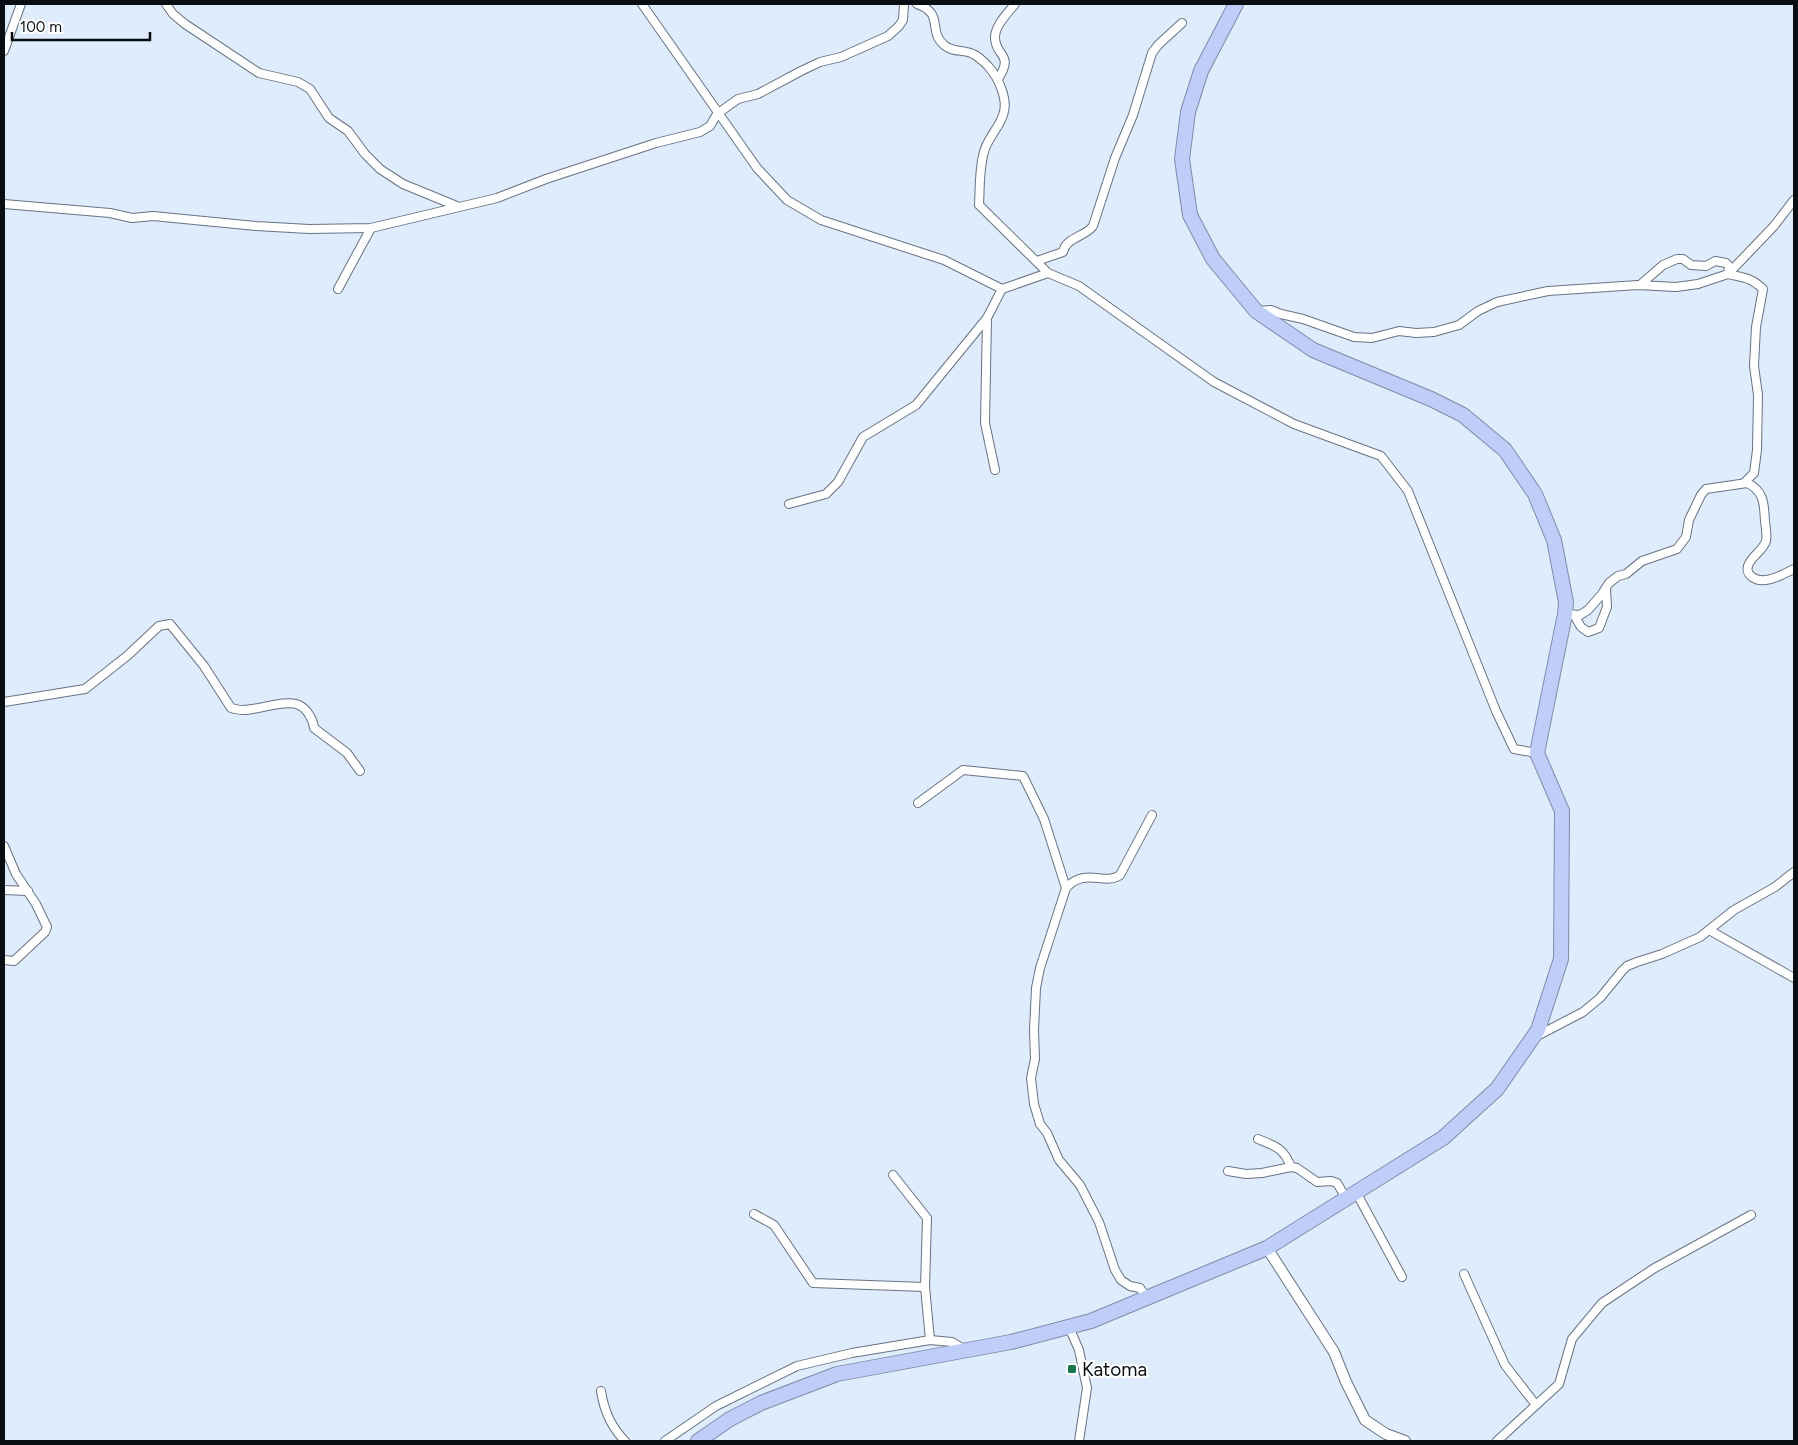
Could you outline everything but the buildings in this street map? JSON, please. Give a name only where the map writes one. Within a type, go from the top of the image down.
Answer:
[{"type":"highway","points":[[698,1441],[730,1419],[762,1403],[837,1374],[1011,1342],[1091,1321],[1267,1248],[1443,1138],[1497,1089],[1538,1030],[1562,959],[1562,811],[1537,753],[1570,615],[1554,540],[1535,494],[1505,450],[1463,415],[1431,399],[1313,350],[1256,311],[1213,259],[1190,215],[1182,159],[1188,112],[1201,71],[1236,4]]},
{"type":"street","points":[[4,51],[22,4]]},
{"type":"street","points":[[166,4],[173,14],[185,24],[258,73],[298,82],[310,90],[329,118],[348,131],[365,154],[380,169],[403,184],[459,207]]},
{"type":"street","points":[[642,4],[693,74],[718,114],[757,168],[787,200],[821,220],[944,260],[1002,289]]},
{"type":"street","points":[[4,204],[103,212],[132,218],[153,216],[309,229],[371,228],[497,198],[546,179],[656,143],[700,132],[710,126],[718,114],[738,98],[758,94],[820,62],[841,57],[888,36],[903,20],[904,4]]},
{"type":"street","points":[[917,4],[930,11],[935,29],[941,42],[946,47],[953,51],[973,53],[988,66],[998,79],[1003,96],[1004,114],[984,151],[979,206],[1048,273],[1079,286],[1214,382],[1294,424],[1381,456],[1408,491],[1496,711],[1514,749],[1537,753]]},
{"type":"street","points":[[998,79],[1005,65],[1002,53],[995,39],[996,31],[1015,4]]},
{"type":"street","points":[[1037,262],[1063,252],[1066,245],[1088,232],[1093,226],[1115,158],[1133,115],[1152,53],[1182,23]]},
{"type":"street","points":[[1728,274],[1774,226],[1794,200]]},
{"type":"street","points":[[338,289],[371,228]]},
{"type":"street","points":[[1640,285],[1656,270],[1677,259],[1683,259],[1691,265],[1706,266],[1715,261],[1726,263],[1729,266],[1728,274]]},
{"type":"street","points":[[789,504],[826,494],[838,482],[864,437],[916,405],[987,318],[1002,289],[1048,273]]},
{"type":"street","points":[[1256,311],[1271,310],[1304,318],[1354,337],[1372,338],[1399,331],[1416,333],[1434,332],[1459,324],[1478,311],[1497,302],[1548,291],[1640,285],[1676,287],[1698,284],[1728,274],[1751,279],[1763,288],[1756,327],[1754,366],[1758,395],[1757,450],[1754,473],[1744,483]]},
{"type":"street","points":[[987,318],[985,423],[995,470]]},
{"type":"street","points":[[1570,615],[1580,615],[1588,610],[1614,579],[1626,574],[1638,563],[1677,549],[1686,537],[1689,520],[1706,489],[1744,483],[1752,485],[1765,506],[1766,540],[1762,549],[1749,564],[1748,572],[1750,576],[1757,580],[1764,580],[1794,569]]},
{"type":"street","points":[[1570,615],[1588,632],[1599,628],[1606,607],[1606,589]]},
{"type":"street","points":[[4,702],[85,689],[127,656],[159,626],[170,624],[204,666],[231,708],[243,710],[298,704],[305,709],[313,721],[314,728],[347,753],[360,771]]},
{"type":"street","points":[[918,803],[963,770],[1023,776],[1044,819],[1066,888]]},
{"type":"street","points":[[1147,1298],[1140,1288],[1130,1286],[1121,1280],[1115,1270],[1098,1222],[1080,1185],[1059,1160],[1047,1133],[1040,1124],[1034,1104],[1031,1078],[1035,1059],[1036,988],[1040,968],[1066,888],[1070,883],[1083,878],[1111,878],[1120,875],[1152,815]]},
{"type":"street","points":[[4,846],[16,874],[48,927],[14,961],[4,960]]},
{"type":"street","points":[[1532,1038],[1583,1012],[1600,998],[1627,966],[1662,954],[1700,937],[1734,910],[1775,886],[1794,872]]},
{"type":"street","points":[[4,890],[28,891]]},
{"type":"street","points":[[1709,930],[1794,978]]},
{"type":"street","points":[[1258,1139],[1279,1148],[1284,1153],[1291,1167]]},
{"type":"street","points":[[1228,1171],[1262,1174],[1291,1167],[1296,1168],[1317,1182],[1331,1181],[1337,1183],[1351,1195],[1402,1277]]},
{"type":"street","points":[[893,1176],[927,1218],[925,1287],[930,1340]]},
{"type":"street","points":[[754,1214],[774,1225],[813,1283],[925,1287]]},
{"type":"street","points":[[1497,1441],[1560,1384],[1572,1339],[1602,1303],[1653,1269],[1751,1215]]},
{"type":"street","points":[[1267,1248],[1334,1352],[1346,1382],[1365,1420],[1386,1434],[1404,1441]]},
{"type":"street","points":[[1464,1274],[1505,1365],[1536,1405]]},
{"type":"street","points":[[1068,1327],[1079,1350],[1087,1388],[1079,1441]]},
{"type":"street","points":[[665,1441],[716,1406],[797,1366],[852,1353],[930,1340],[952,1342],[965,1350]]},
{"type":"street","points":[[601,1391],[604,1408],[616,1432],[625,1441]]},
{"type":"place","name":"Katoma","points":[[1072,1369]]}]
